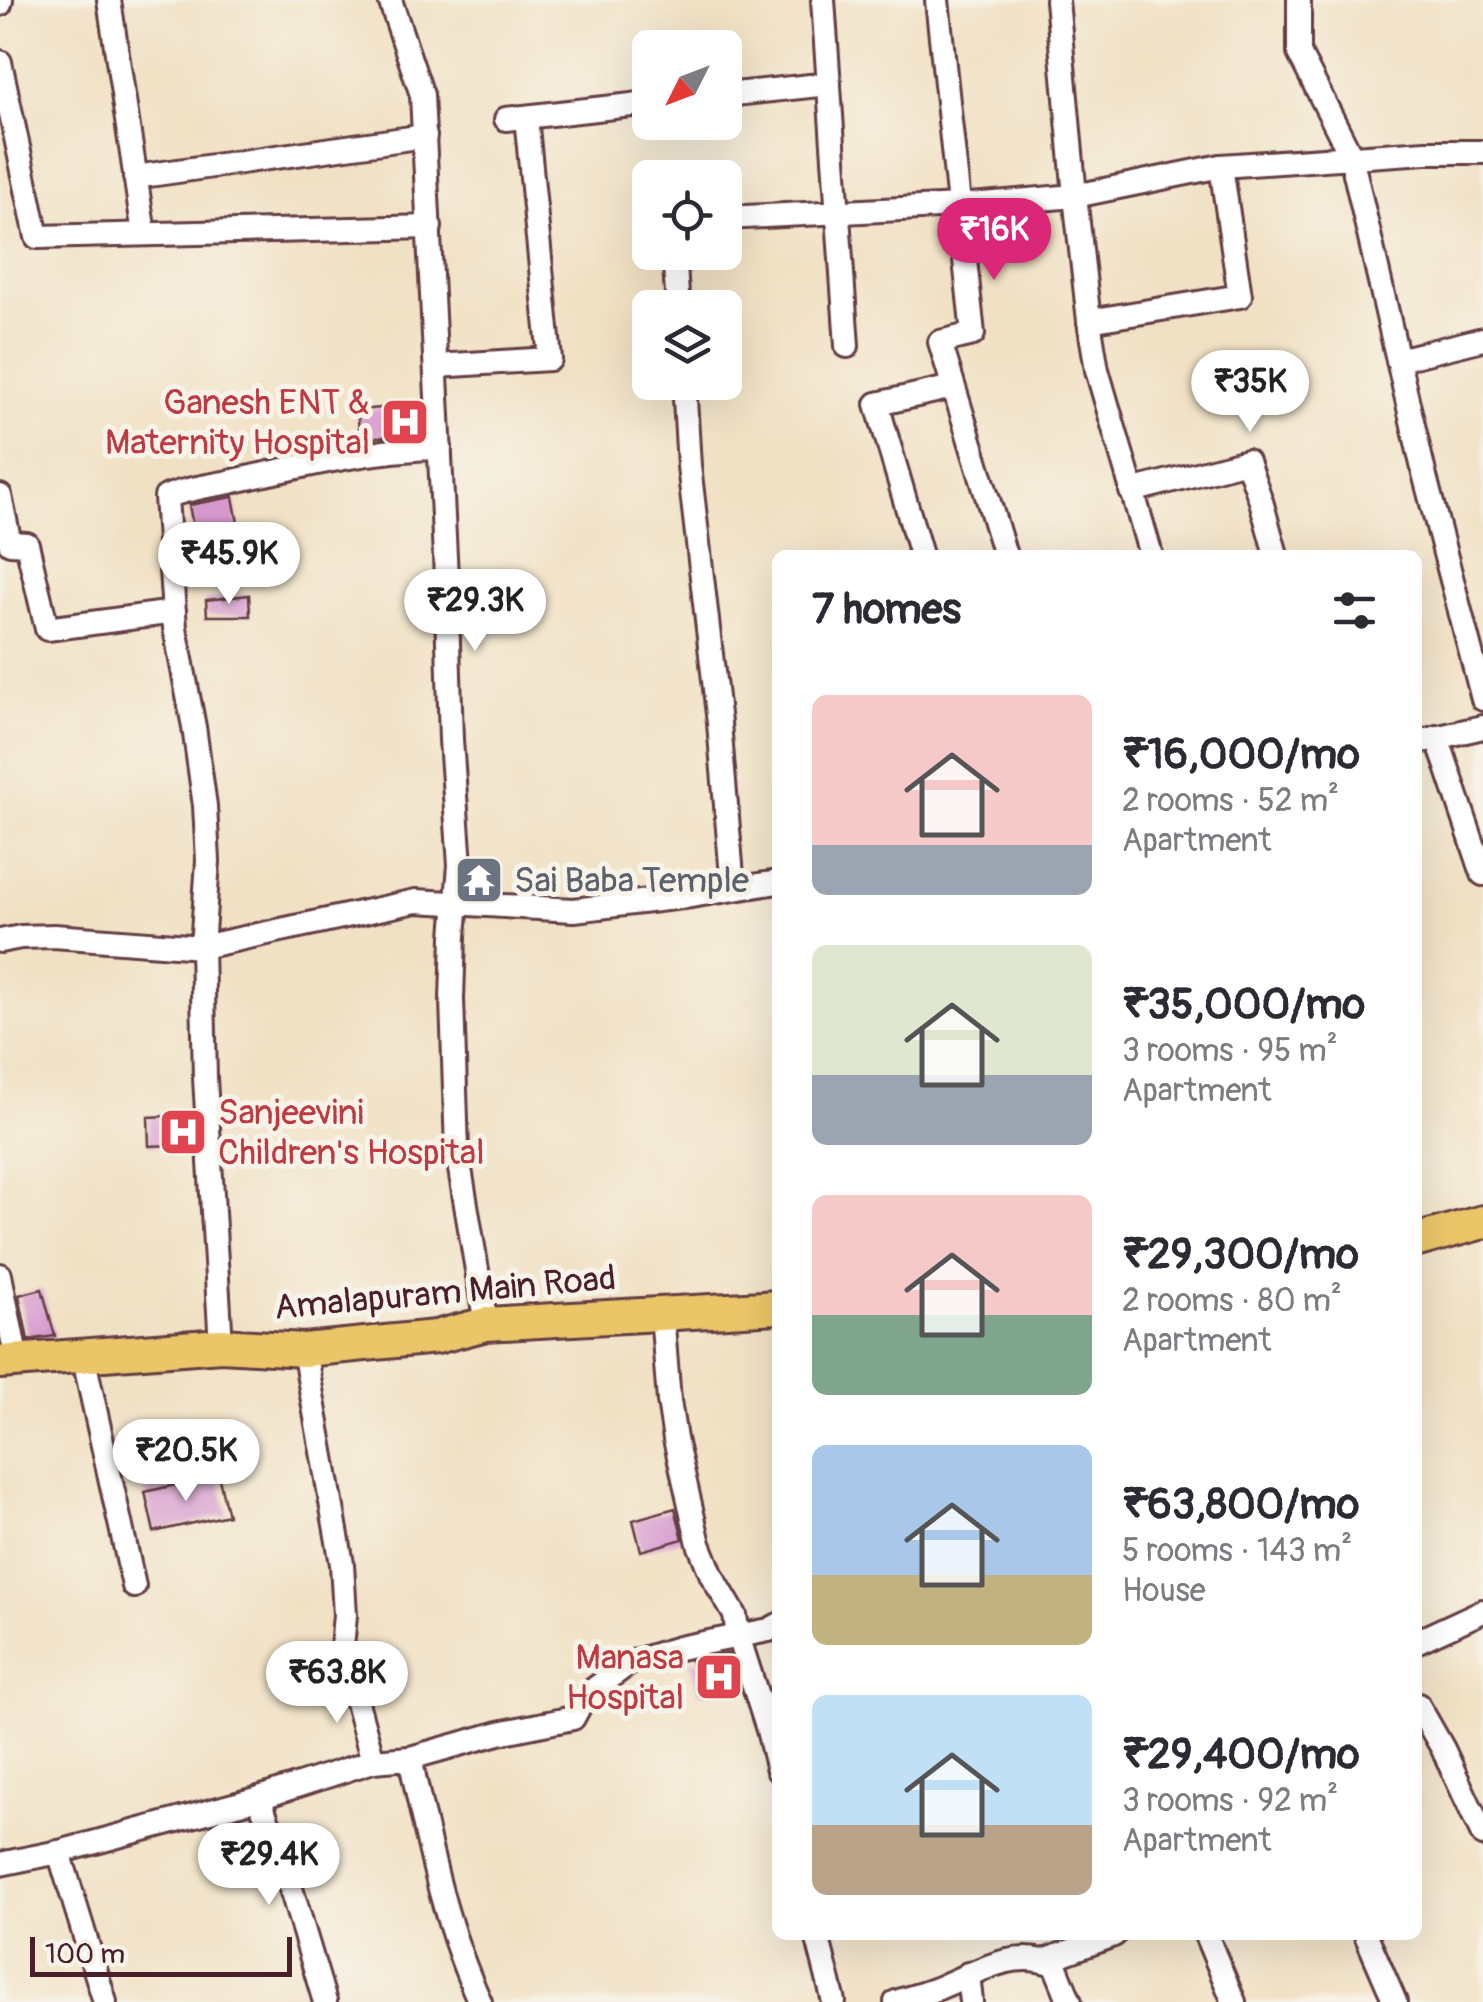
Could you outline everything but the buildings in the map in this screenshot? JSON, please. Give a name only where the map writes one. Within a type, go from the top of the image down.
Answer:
[{"type":"highway","points":[[1422,1239],[1483,1222]]},
{"type":"highway","name":"Amalapuram Main Road","points":[[8,1361],[221,1344],[304,1350],[436,1337],[486,1324],[772,1308]]},
{"type":"street","points":[[109,0],[144,234]]},
{"type":"street","points":[[390,0],[422,95],[425,136],[460,865],[452,999],[457,1151],[486,1324]]},
{"type":"street","points":[[822,0],[846,346]]},
{"type":"street","points":[[936,0],[973,334],[940,342],[1003,550]]},
{"type":"street","points":[[1058,0],[1089,321],[1098,370],[1149,550]]},
{"type":"street","points":[[1299,0],[1299,54],[1351,156],[1424,473],[1483,699]]},
{"type":"street","points":[[0,62],[37,237],[430,227]]},
{"type":"street","points":[[742,94],[829,84]]},
{"type":"street","points":[[436,366],[550,359],[516,118],[632,106]]},
{"type":"street","points":[[135,177],[425,136]]},
{"type":"street","points":[[742,217],[1075,196],[1222,166],[1351,156],[1483,152]]},
{"type":"street","points":[[1089,321],[1240,296],[1222,166]]},
{"type":"street","points":[[1398,360],[1483,339]]},
{"type":"street","points":[[921,550],[877,404],[954,387]]},
{"type":"street","points":[[685,400],[734,888]]},
{"type":"street","points":[[221,1344],[205,1078],[205,806],[174,612],[166,497],[404,448],[440,448]]},
{"type":"street","points":[[1132,492],[1247,461],[1275,550]]},
{"type":"street","points":[[0,496],[10,544],[27,544],[46,630],[174,612]]},
{"type":"street","points":[[1483,727],[1427,739],[1483,874]]},
{"type":"street","points":[[0,941],[54,936],[202,947],[416,901],[574,910],[772,883]]},
{"type":"street","points":[[0,1275],[8,1361]]},
{"type":"street","points":[[662,1314],[675,1439],[699,1544],[735,1615],[772,1746]]},
{"type":"street","points":[[304,1350],[342,1564],[342,1648],[372,1761]]},
{"type":"street","points":[[83,1355],[134,1586]]},
{"type":"street","points":[[1422,1639],[1483,1611]]},
{"type":"street","points":[[0,1864],[260,1798],[372,1761],[410,1758],[499,1733],[573,1718],[586,1696],[629,1663],[678,1648],[772,1628]]},
{"type":"street","points":[[1422,1713],[1477,1806],[1483,1835]]},
{"type":"street","points":[[410,1758],[433,1866],[466,1972],[480,2002]]},
{"type":"street","points":[[260,1798],[325,2002]]},
{"type":"street","points":[[58,1852],[105,2002]]},
{"type":"street","points":[[819,1940],[834,2002]]},
{"type":"street","points":[[1044,1961],[1101,1940]]},
{"type":"street","points":[[1208,1940],[1234,2002]]},
{"type":"street","points":[[1368,1940],[1395,2002]]},
{"type":"street","points":[[896,2002],[1013,1958],[1055,1966],[1070,2002]]},
{"type":"street","points":[[968,1974],[971,2002]]},
{"type":"place","name":"Ganesh ENT & Maternity Hospital","points":[[405,422]]},
{"type":"place","name":"Sai Baba Temple","points":[[479,880]]},
{"type":"place","name":"Sanjeevini Children's Hospital","points":[[183,1132]]},
{"type":"place","name":"Manasa Hospital","points":[[719,1677]]}]
